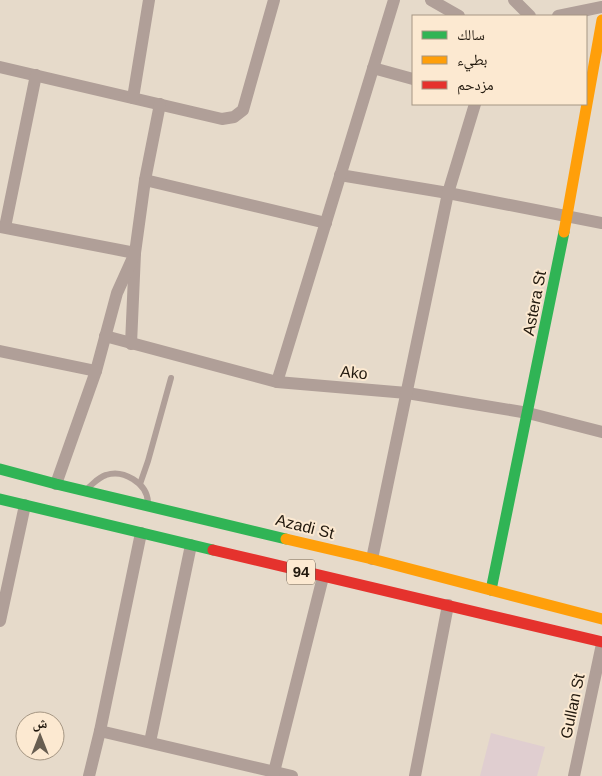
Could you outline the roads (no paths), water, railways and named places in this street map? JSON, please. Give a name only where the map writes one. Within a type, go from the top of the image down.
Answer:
[{"type":"main road","name":"Astera St","points":[[491,590],[568,216],[601,35],[602,20]]},
{"type":"main road","name":"Azadi St","points":[[0,469],[372,559],[602,619]]},
{"type":"main road","name":"94","points":[[0,499],[602,643]]},
{"type":"street","points":[[133,98],[149,0]]},
{"type":"street","points":[[0,67],[222,119],[234,117],[243,110],[274,0]]},
{"type":"street","points":[[277,382],[394,0]]},
{"type":"street","points":[[431,0],[457,15]]},
{"type":"street","points":[[514,0],[529,15]]},
{"type":"street","points":[[563,15],[602,7]]},
{"type":"street","points":[[373,68],[412,79]]},
{"type":"street","points":[[36,75],[2,227],[135,253]]},
{"type":"street","points":[[131,344],[135,253],[145,180],[160,104]]},
{"type":"street","points":[[372,559],[448,193],[475,105]]},
{"type":"street","points":[[340,175],[448,193],[602,223]]},
{"type":"street","points":[[145,180],[326,223]]},
{"type":"street","points":[[56,484],[96,371],[116,293],[135,253]]},
{"type":"street","name":"Ako","points":[[105,336],[277,382],[407,393],[528,413],[602,432]]},
{"type":"street","points":[[0,351],[96,371]]},
{"type":"street","points":[[0,621],[25,505]]},
{"type":"street","points":[[89,776],[141,533]]},
{"type":"street","points":[[150,742],[191,545]]},
{"type":"street","points":[[273,774],[323,577]]},
{"type":"street","points":[[416,776],[448,605]]},
{"type":"street","name":"Gullan St","points":[[574,776],[602,643]]},
{"type":"street","points":[[100,731],[273,774],[292,776]]},
{"type":"lane","points":[[140,484],[171,378]]},
{"type":"lane","points":[[86,491],[107,474],[121,475],[131,478],[140,484],[146,492],[149,505]]}]
